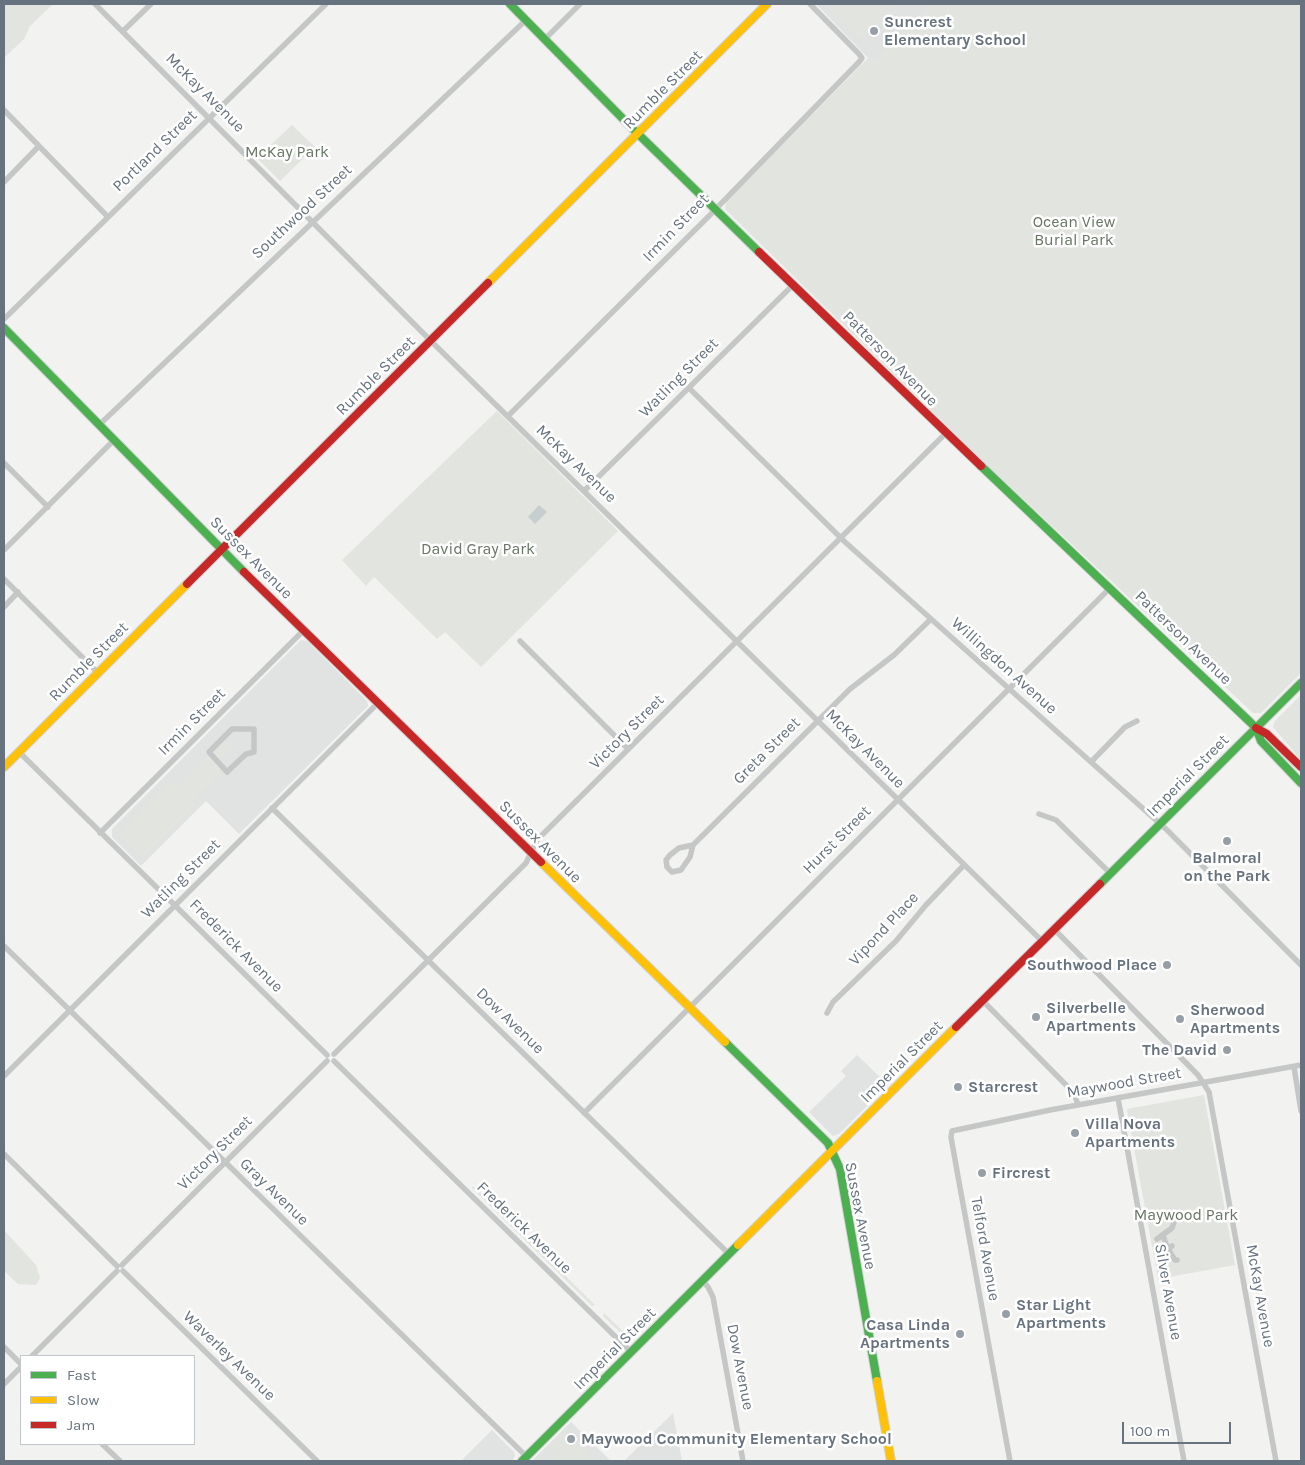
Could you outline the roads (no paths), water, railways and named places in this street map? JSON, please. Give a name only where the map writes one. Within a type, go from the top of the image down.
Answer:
[{"type":"street","name":"McKay Avenue","points":[[96,4],[431,340],[1042,941]]},
{"type":"street","points":[[123,30],[151,4]]},
{"type":"street","name":"Portland Street","points":[[4,319],[326,4]]},
{"type":"street","name":"Patterson Avenue","points":[[510,4],[638,134],[946,433],[1256,728]]},
{"type":"street","points":[[545,39],[580,4]]},
{"type":"street","name":"Rumble Street","points":[[4,767],[767,4]]},
{"type":"street","name":"Irmin Street","points":[[508,416],[716,208],[862,58],[810,4]]},
{"type":"street","name":"Southwood Street","points":[[98,425],[526,20]]},
{"type":"street","points":[[4,110],[108,216]]},
{"type":"street","points":[[4,182],[39,146]]},
{"type":"street","name":"Watling Street","points":[[584,491],[794,284]]},
{"type":"street","name":"Sussex Avenue","points":[[4,328],[222,549],[828,1143],[840,1169],[891,1461]]},
{"type":"street","name":"Willingdon Avenue","points":[[689,388],[840,537],[1160,824],[1301,965]]},
{"type":"street","name":"Victory Street","points":[[33,1355],[526,863],[537,840],[946,433]]},
{"type":"street","points":[[4,550],[114,440]]},
{"type":"street","points":[[4,463],[48,507]]},
{"type":"street","points":[[4,579],[98,673]]},
{"type":"street","name":"Hurst Street","points":[[584,1113],[1110,588]]},
{"type":"street","points":[[4,607],[18,592]]},
{"type":"street","name":"Greta Street","points":[[693,845],[678,848],[666,860],[667,867],[672,872],[681,870],[690,857],[693,845],[817,721],[857,683],[904,647],[931,619]]},
{"type":"street","name":"Irmin Street","points":[[100,833],[304,630]]},
{"type":"street","points":[[520,641],[628,749]]},
{"type":"street","name":"Imperial Street","points":[[524,1459],[1301,683]]},
{"type":"street","name":"Watling Street","points":[[4,1076],[378,703]]},
{"type":"street","points":[[1091,762],[1126,727],[1137,720]]},
{"type":"street","points":[[1256,728],[1268,734],[1301,767]]},
{"type":"street","points":[[1256,728],[1261,741],[1301,783]]},
{"type":"street","points":[[232,729],[254,729],[254,752],[246,754],[228,772],[209,752],[232,729]]},
{"type":"street","name":"Frederick Avenue","points":[[19,752],[631,1352]]},
{"type":"street","name":"Dow Avenue","points":[[272,808],[729,1254]]},
{"type":"street","points":[[1039,814],[1056,820],[1111,874]]},
{"type":"street","name":"Vipond Place","points":[[827,1013],[833,1002],[896,941],[926,905],[964,865]]},
{"type":"street","name":"McKay Avenue","points":[[1054,929],[1205,1083],[1213,1111],[1276,1461]]},
{"type":"street","name":"Gray Avenue","points":[[4,946],[524,1459]]},
{"type":"street","points":[[983,1001],[1074,1093],[1078,1105]]},
{"type":"street","name":"Maywood Street","points":[[952,1130],[1078,1105],[1301,1066]]},
{"type":"street","points":[[1294,1067],[1301,1111]]},
{"type":"street","name":"Silver Avenue","points":[[1118,1098],[1184,1461]]},
{"type":"street","name":"Telford Avenue","points":[[952,1130],[957,1173],[1010,1461]]},
{"type":"street","name":"Waverley Avenue","points":[[4,1154],[317,1461]]},
{"type":"street","points":[[1157,1239],[1167,1235],[1174,1225]]},
{"type":"street","points":[[1167,1235],[1174,1261]]},
{"type":"street","points":[[1162,1255],[1170,1248]]},
{"type":"street","name":"Dow Avenue","points":[[702,1281],[708,1286],[713,1297],[744,1461]]},
{"type":"street","points":[[4,1347],[20,1364]]},
{"type":"street","points":[[4,1384],[20,1366]]},
{"type":"street","points":[[103,1445],[120,1461]]},
{"type":"place","name":"Suncrest Elementary School","points":[[874,31]]},
{"type":"place","name":"Balmoral on the Park","points":[[1227,841]]},
{"type":"place","name":"Southwood Place","points":[[1167,965]]},
{"type":"place","name":"Silverbelle Apartments","points":[[1036,1017]]},
{"type":"place","name":"Sherwood Apartments","points":[[1180,1019]]},
{"type":"place","name":"The David","points":[[1227,1050]]},
{"type":"place","name":"Starcrest","points":[[958,1087]]},
{"type":"place","name":"Villa Nova Apartments","points":[[1075,1133]]},
{"type":"place","name":"Fircrest","points":[[982,1173]]},
{"type":"place","name":"Star Light Apartments","points":[[1006,1314]]},
{"type":"place","name":"Casa Linda Apartments","points":[[960,1334]]},
{"type":"place","name":"Maywood Community Elementary School","points":[[571,1439]]},
{"type":"park label","name":"McKay Park","points":[[287,152]]},
{"type":"park label","name":"Ocean View Burial Park","points":[[1074,231]]},
{"type":"park label","name":"David Gray Park","points":[[478,549]]},
{"type":"park label","name":"Maywood Park","points":[[1186,1215]]}]
